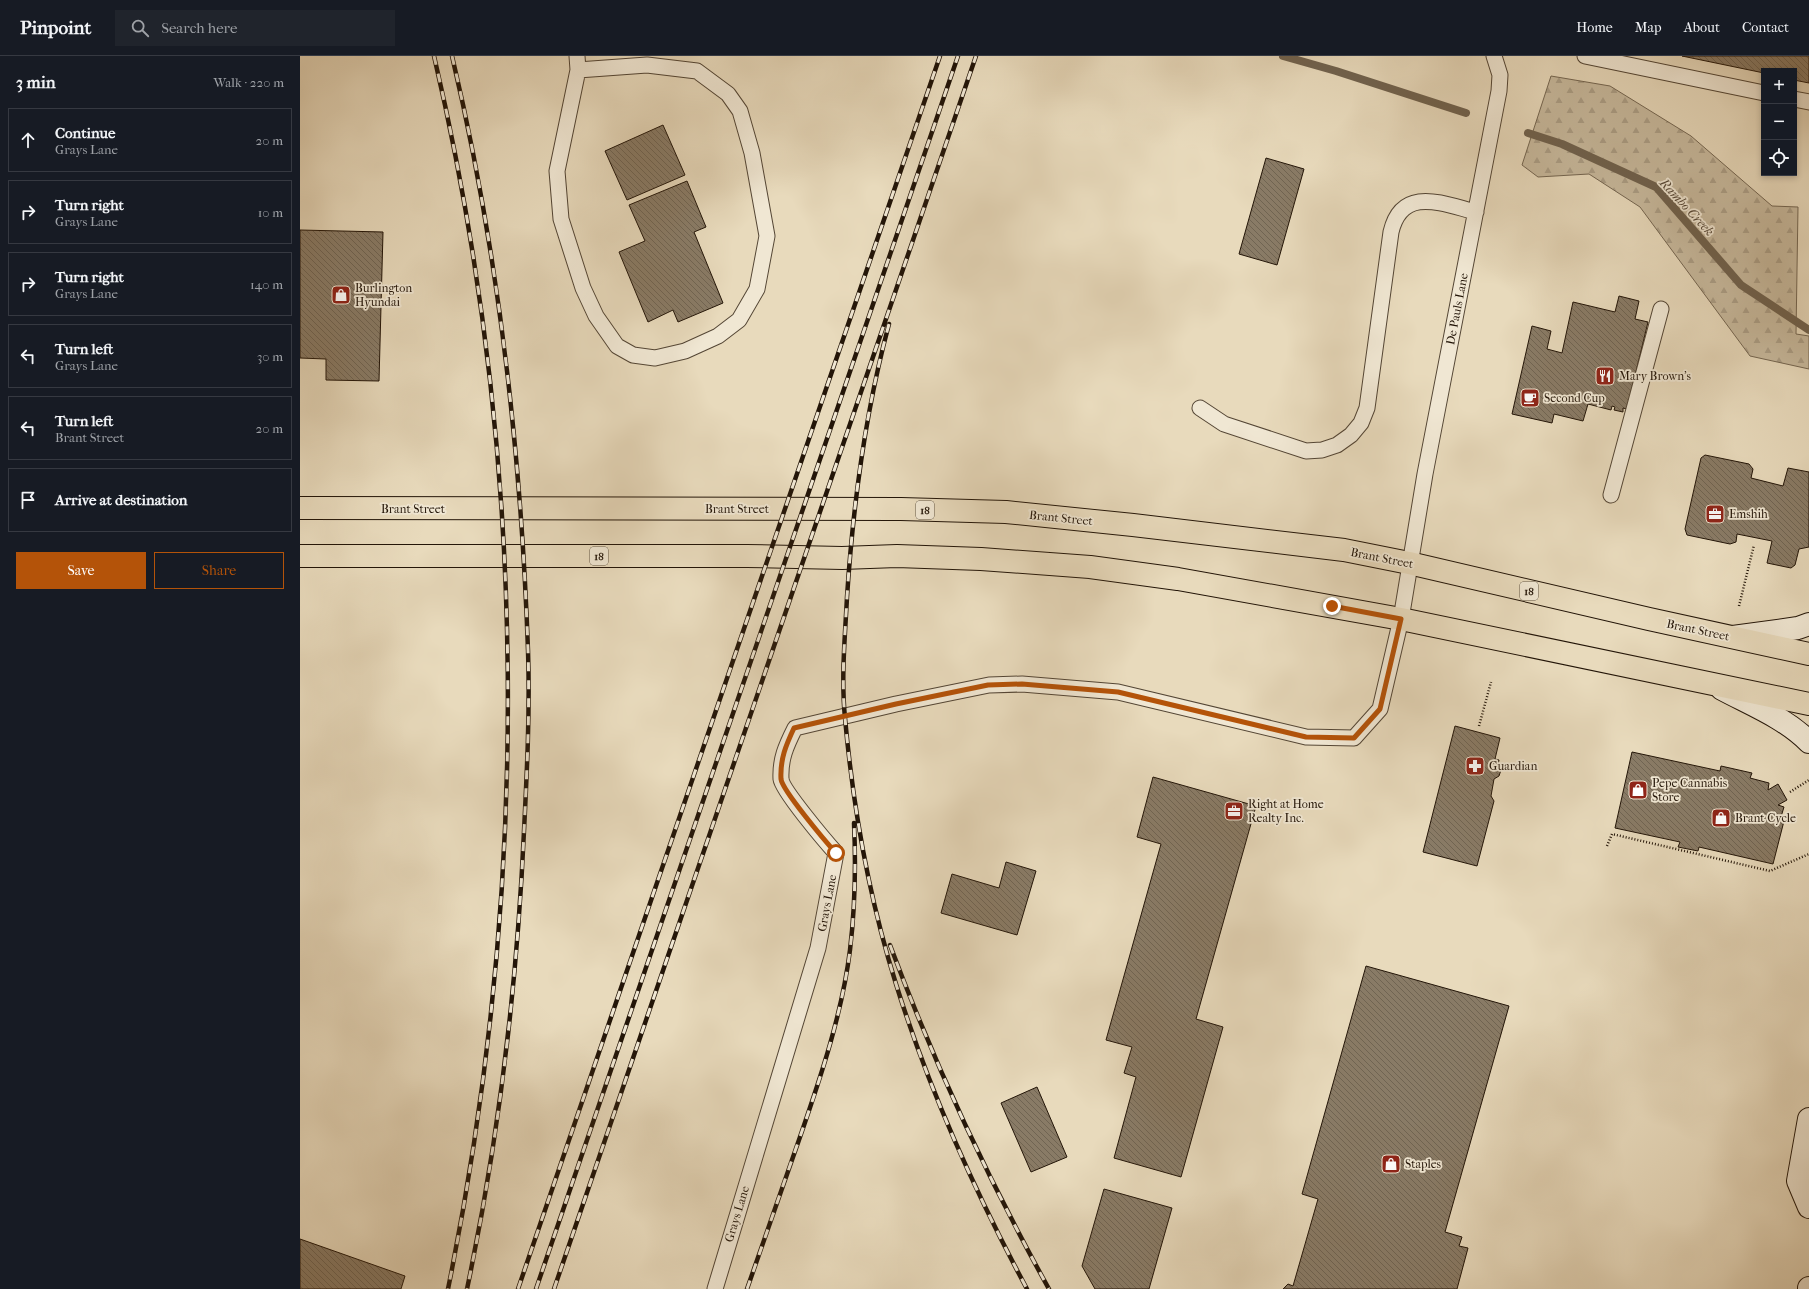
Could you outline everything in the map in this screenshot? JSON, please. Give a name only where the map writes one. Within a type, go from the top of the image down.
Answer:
[{"type":"main road","name":"Brant Street","points":[[300,508],[901,509],[1006,512],[1133,525],[1344,550],[1409,563],[1732,638],[1809,654]]},
{"type":"main road","name":"18","points":[[300,556],[747,556],[842,558],[897,556],[981,559],[1090,567],[1178,579],[1401,619],[1809,704]]},
{"type":"main road","points":[[1732,638],[1798,628],[1809,624]]},
{"type":"main road","points":[[1714,684],[1781,720],[1798,731],[1809,742]]},
{"type":"main road","points":[[1809,1119],[1798,1182],[1809,1207]]},
{"type":"lane","name":"De Pauls Lane","points":[[1409,563],[1499,91],[1500,75],[1494,56]]},
{"type":"lane","points":[[1585,56],[1761,91]]},
{"type":"lane","points":[[578,63],[647,65],[697,71],[728,94],[740,111],[752,153],[767,236],[757,289],[739,320],[718,336],[685,351],[656,358],[633,355],[617,346],[596,316],[583,288],[561,219],[557,171],[578,63]]},
{"type":"lane","points":[[1797,100],[1809,102]]},
{"type":"lane","points":[[1200,408],[1224,424],[1306,451],[1322,450],[1337,444],[1351,435],[1360,423],[1366,408],[1391,232],[1398,214],[1409,204],[1423,200],[1476,212]]},
{"type":"lane","points":[[1611,495],[1661,310]]},
{"type":"lane","name":"Grays Lane","points":[[715,1289],[818,948],[836,853],[806,818],[781,780],[784,750],[794,728],[896,704],[988,685],[1022,684],[1118,692],[1306,737],[1354,738],[1380,709],[1401,619],[1409,563]]},
{"type":"path","points":[[1739,606],[1754,545]]},
{"type":"path","points":[[1479,726],[1491,682]]},
{"type":"path","points":[[1790,792],[1809,780]]},
{"type":"path","points":[[1607,846],[1612,834],[1770,871],[1809,854]]},
{"type":"green space","points":[[1551,76],[1610,86],[1691,136],[1772,206],[1798,207],[1796,334],[1809,336],[1809,369],[1750,356],[1640,207],[1589,174],[1538,177],[1522,165]]},
{"type":"building","points":[[1682,56],[1809,56],[1809,83],[1797,81],[1797,68],[1761,68],[1761,72]]},
{"type":"building","points":[[663,125],[685,175],[627,200],[605,151]]},
{"type":"building","points":[[1266,158],[1304,169],[1277,265],[1239,254]]},
{"type":"building","points":[[687,181],[706,227],[694,232],[723,303],[678,322],[673,310],[648,322],[619,252],[645,241],[629,205]]},
{"type":"building","name":"Burlington Hyundai","points":[[300,230],[383,232],[379,381],[326,380],[326,359],[300,358]]},
{"type":"building","points":[[1619,296],[1639,301],[1635,319],[1648,322],[1627,409],[1623,408],[1623,412],[1614,410],[1615,407],[1612,406],[1611,410],[1588,404],[1583,421],[1554,414],[1552,423],[1512,414],[1532,326],[1551,331],[1547,349],[1562,353],[1573,302],[1615,312]]},
{"type":"building","points":[[1705,455],[1749,464],[1753,469],[1751,478],[1783,486],[1788,468],[1809,472],[1809,547],[1799,549],[1795,565],[1791,568],[1767,563],[1772,541],[1737,534],[1736,542],[1730,544],[1687,535],[1685,529],[1701,458]]},
{"type":"building","points":[[1455,726],[1500,738],[1495,759],[1499,760],[1498,765],[1501,770],[1499,776],[1494,779],[1491,796],[1494,801],[1477,866],[1423,852]]},
{"type":"building","points":[[1632,752],[1720,771],[1721,766],[1752,773],[1750,778],[1769,783],[1768,790],[1778,784],[1787,800],[1778,805],[1784,807],[1780,820],[1784,821],[1773,864],[1699,847],[1698,851],[1678,847],[1680,842],[1615,828]]},
{"type":"building","points":[[1153,777],[1256,806],[1196,1019],[1223,1027],[1181,1177],[1114,1158],[1136,1077],[1124,1073],[1132,1047],[1106,1040],[1161,844],[1137,837]]},
{"type":"building","points":[[1006,862],[1036,871],[1017,935],[941,913],[952,874],[999,888]]},
{"type":"building","points":[[1366,966],[1509,1006],[1445,1232],[1462,1237],[1459,1246],[1468,1248],[1457,1289],[1283,1289],[1288,1284],[1293,1286],[1318,1199],[1302,1194]]},
{"type":"building","points":[[1037,1087],[1067,1157],[1031,1172],[1001,1103]]},
{"type":"building","points":[[1104,1189],[1172,1208],[1149,1289],[1095,1289],[1082,1266]]},
{"type":"building","points":[[300,1239],[405,1276],[401,1289],[300,1289]]},
{"type":"waterway","name":"Rambo Creek","points":[[1283,56],[1336,71],[1466,113]]},
{"type":"waterway","name":"Rambo Creek","points":[[1528,133],[1562,144],[1656,187],[1741,285],[1809,330]]},
{"type":"railway","points":[[434,56],[465,209],[488,363],[502,517],[508,672],[505,827],[494,981],[475,1136],[448,1289]]},
{"type":"railway","points":[[452,56],[482,203],[505,351],[520,501],[529,673],[528,740],[517,946],[505,1061],[497,1118],[467,1289]]},
{"type":"railway","points":[[518,1289],[940,56]]},
{"type":"railway","points":[[536,1289],[958,56]]},
{"type":"railway","points":[[554,1289],[976,56]]},
{"type":"railway","points":[[889,324],[873,391],[861,459],[853,528],[847,597],[843,673],[848,751],[863,852],[870,886],[886,952],[909,1024],[954,1140],[989,1215],[1027,1289]]},
{"type":"railway","points":[[747,1289],[816,1091],[842,998],[850,950],[853,918],[855,871],[854,823]]},
{"type":"railway","points":[[890,945],[925,1033],[963,1120],[983,1163],[1049,1289]]},
{"type":"place","name":"Burlington Hyundai","points":[[341,295]]},
{"type":"place","name":"Mary Brown's","points":[[1605,376]]},
{"type":"place","name":"Second Cup","points":[[1530,398]]},
{"type":"place","name":"Emshih","points":[[1715,514]]},
{"type":"place","name":"Guardian","points":[[1475,766]]},
{"type":"place","name":"Pepe Cannabis Store","points":[[1638,790]]},
{"type":"place","name":"Right at Home Realty Inc.","points":[[1234,811]]},
{"type":"place","name":"Brant Cycle","points":[[1721,818]]},
{"type":"place","name":"Staples","points":[[1391,1164]]},
{"type":"route","points":[[836,853],[806,818],[781,780],[784,750],[794,728],[896,704],[988,685],[1022,684],[1118,692],[1306,737],[1354,738],[1380,709],[1401,619],[1332,606]]}]
